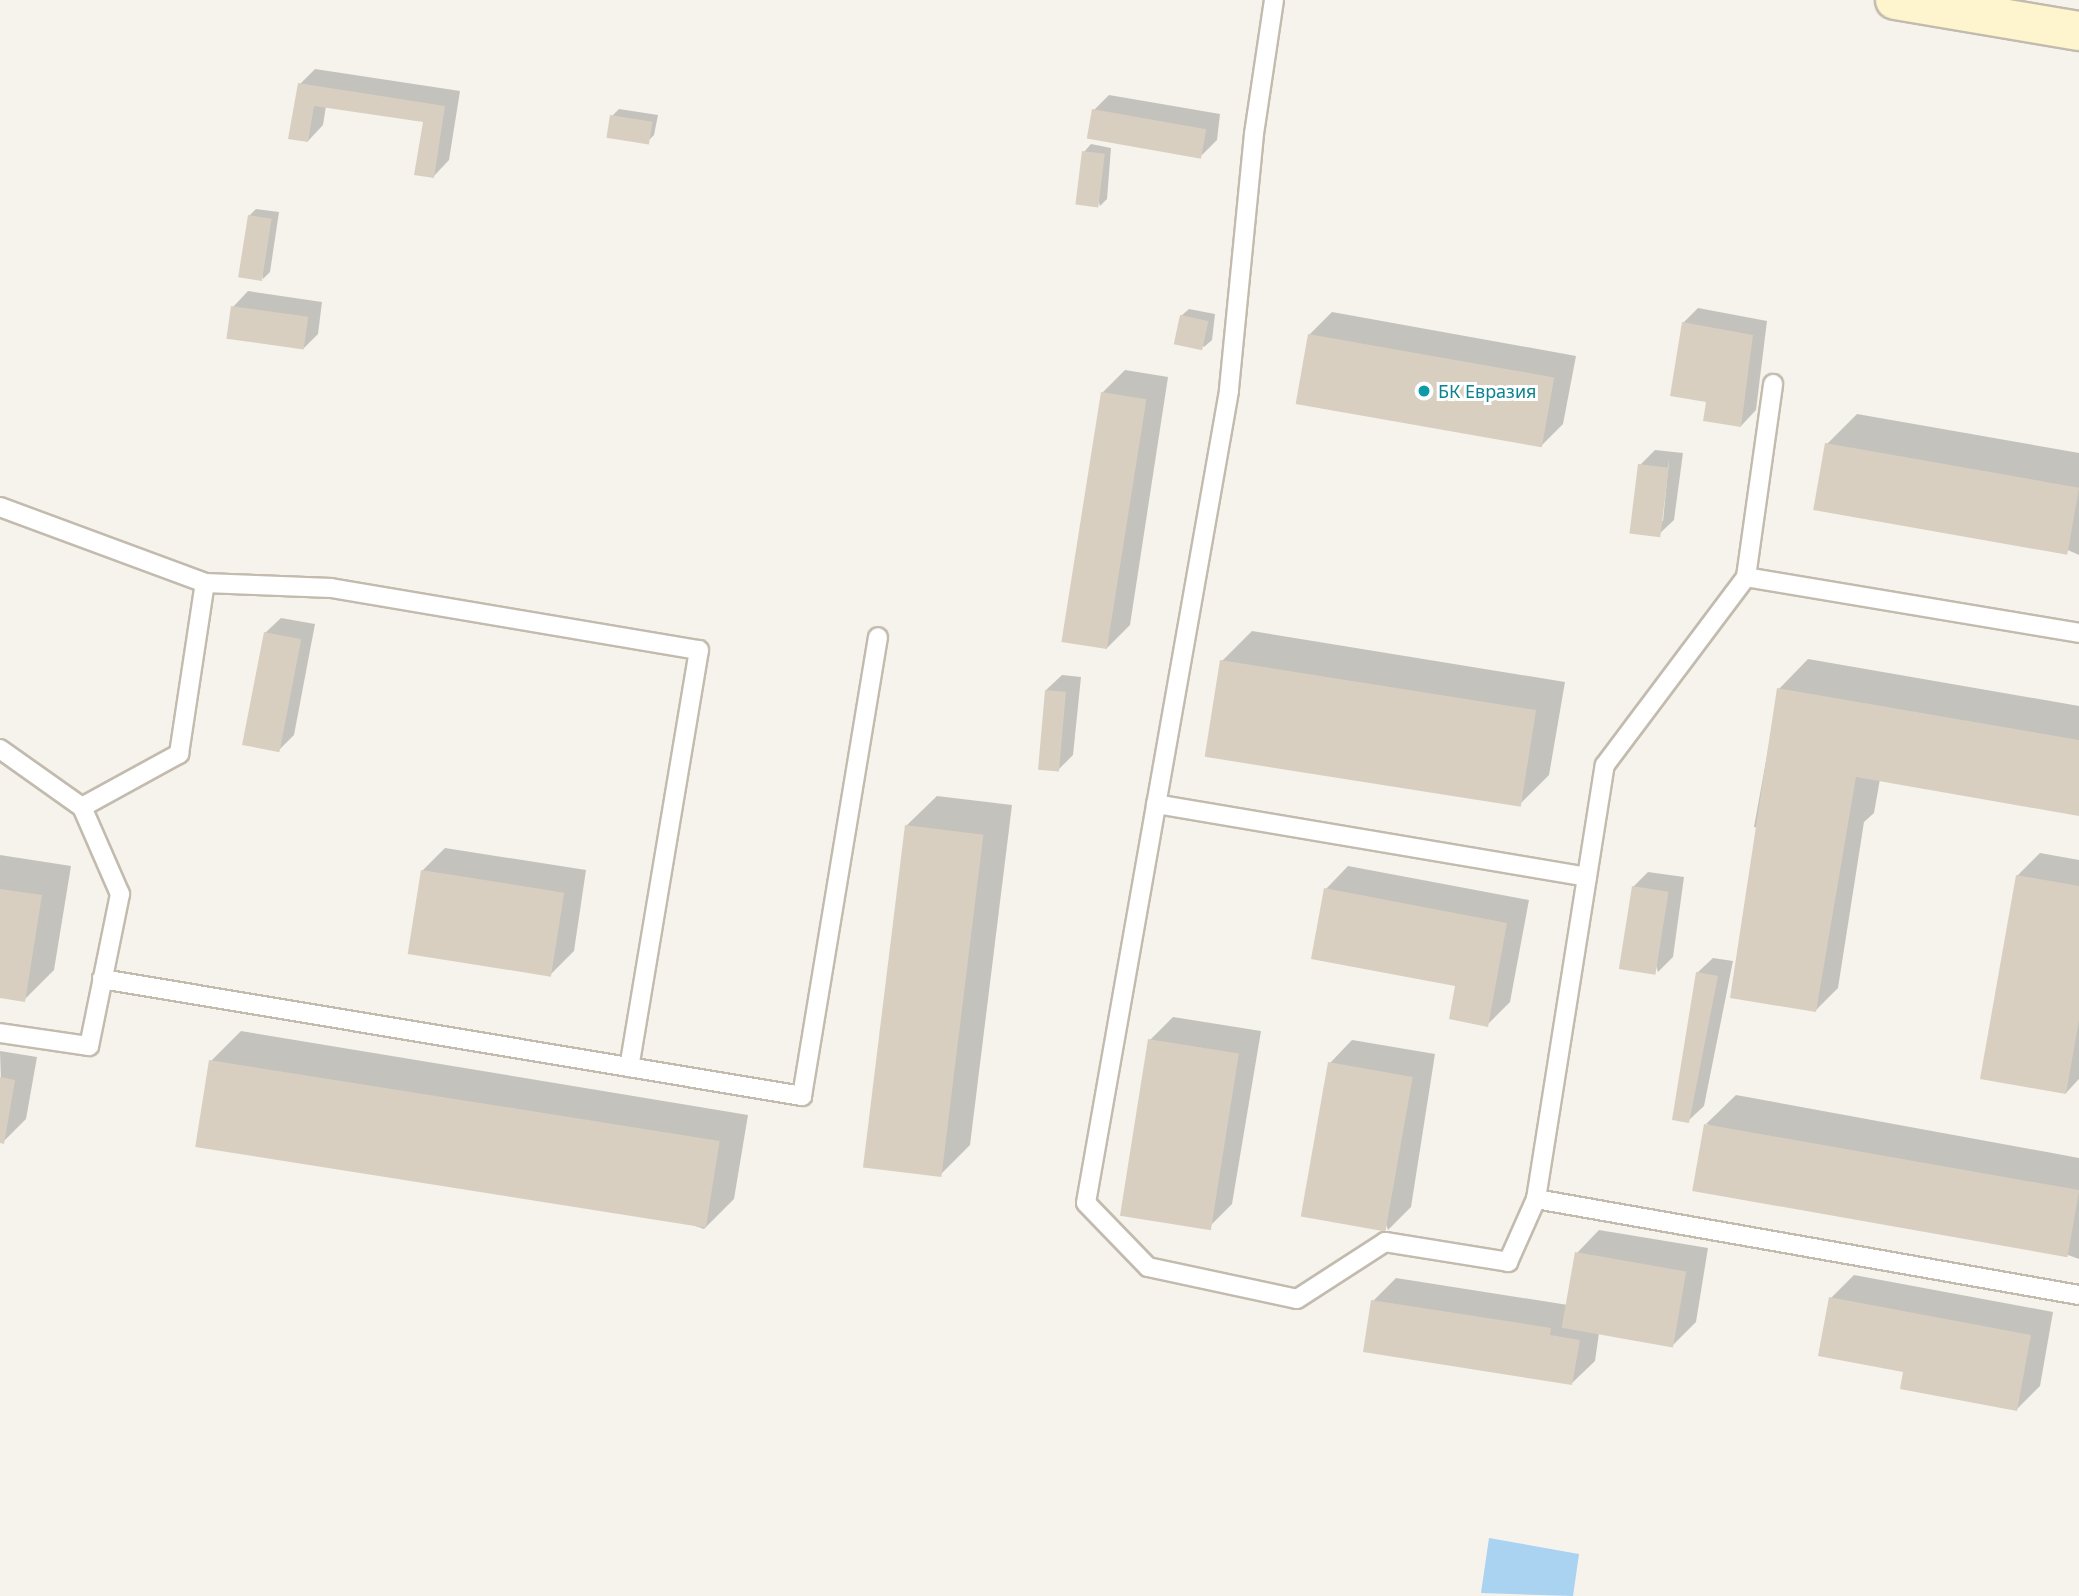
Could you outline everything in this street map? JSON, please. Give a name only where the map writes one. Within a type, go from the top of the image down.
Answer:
[{"type":"street","points":[[1895,0],[2079,31]]},
{"type":"lane","points":[[1274,0],[1254,134],[1228,391],[1086,1203],[1148,1267],[1297,1299],[1385,1242],[1508,1262],[1536,1199],[1605,765],[1746,577],[1773,384]]},
{"type":"lane","points":[[0,507],[205,583],[331,588],[699,650],[629,1068]]},
{"type":"lane","points":[[1746,577],[2079,633]]},
{"type":"lane","points":[[82,807],[179,754],[205,583]]},
{"type":"lane","points":[[102,979],[802,1096],[878,637]]},
{"type":"lane","points":[[0,748],[82,807],[120,894],[89,1046],[0,1033]]},
{"type":"lane","points":[[1156,804],[1587,877]]},
{"type":"lane","points":[[1536,1199],[2079,1296]]},
{"type":"water","points":[[1489,1538],[1579,1554],[1573,1596],[1481,1593]]},
{"type":"building","points":[[298,83],[445,106],[434,178],[414,175],[423,122],[314,106],[308,142],[288,139]]},
{"type":"building","points":[[1092,109],[1206,129],[1201,159],[1087,139]]},
{"type":"building","points":[[610,115],[652,122],[649,144],[606,138]]},
{"type":"building","points":[[1082,151],[1105,154],[1098,207],[1075,205]]},
{"type":"building","points":[[248,215],[272,219],[262,281],[238,277]]},
{"type":"building","points":[[231,306],[308,317],[304,350],[226,339]]},
{"type":"building","points":[[1180,315],[1208,321],[1202,350],[1174,344]]},
{"type":"building","points":[[1682,322],[1753,335],[1741,427],[1703,421],[1706,402],[1670,396]]},
{"type":"building","name":"БК Евразия","points":[[1308,334],[1554,377],[1542,447],[1296,404]]},
{"type":"building","points":[[1101,392],[1146,399],[1107,649],[1061,642]]},
{"type":"building","points":[[1825,443],[2079,488],[2067,555],[1813,510]]},
{"type":"building","points":[[1638,464],[1669,468],[1660,537],[1629,533]]},
{"type":"building","points":[[264,632],[301,639],[279,752],[242,745]]},
{"type":"building","points":[[1220,660],[1536,710],[1521,807],[1205,757]]},
{"type":"building","points":[[1777,688],[2079,740],[2079,816],[1856,777],[1816,1012],[1730,998]]},
{"type":"building","points":[[1045,690],[1066,692],[1059,772],[1038,770]]},
{"type":"building","points":[[905,825],[983,835],[941,1177],[863,1167]]},
{"type":"building","points":[[421,870],[564,893],[551,977],[408,954]]},
{"type":"building","points":[[2016,875],[2079,886],[2079,1020],[2066,1094],[1980,1079]]},
{"type":"building","points":[[1632,886],[1669,892],[1655,975],[1619,969]]},
{"type":"building","points":[[1324,888],[1507,923],[1488,1027],[1449,1019],[1455,986],[1311,959]]},
{"type":"building","points":[[0,889],[42,895],[25,1002],[0,998]]},
{"type":"building","points":[[1696,972],[1718,976],[1689,1123],[1672,1120]]},
{"type":"building","points":[[1148,1039],[1239,1053],[1211,1230],[1120,1216]]},
{"type":"building","points":[[209,1060],[720,1141],[706,1228],[195,1147]]},
{"type":"building","points":[[1328,1062],[1413,1077],[1385,1232],[1301,1217]]},
{"type":"building","points":[[0,1077],[15,1080],[4,1144],[0,1143]]},
{"type":"building","points":[[1704,1124],[2079,1190],[2067,1257],[1692,1191]]},
{"type":"building","points":[[1575,1252],[1686,1272],[1673,1347],[1562,1328]]},
{"type":"building","points":[[1829,1297],[2031,1335],[2017,1411],[1900,1389],[1903,1372],[1818,1356]]},
{"type":"building","points":[[1371,1300],[1551,1328],[1550,1335],[1580,1340],[1572,1385],[1363,1352]]},
{"type":"place","name":"БК Евразия","points":[[1424,391]]}]
